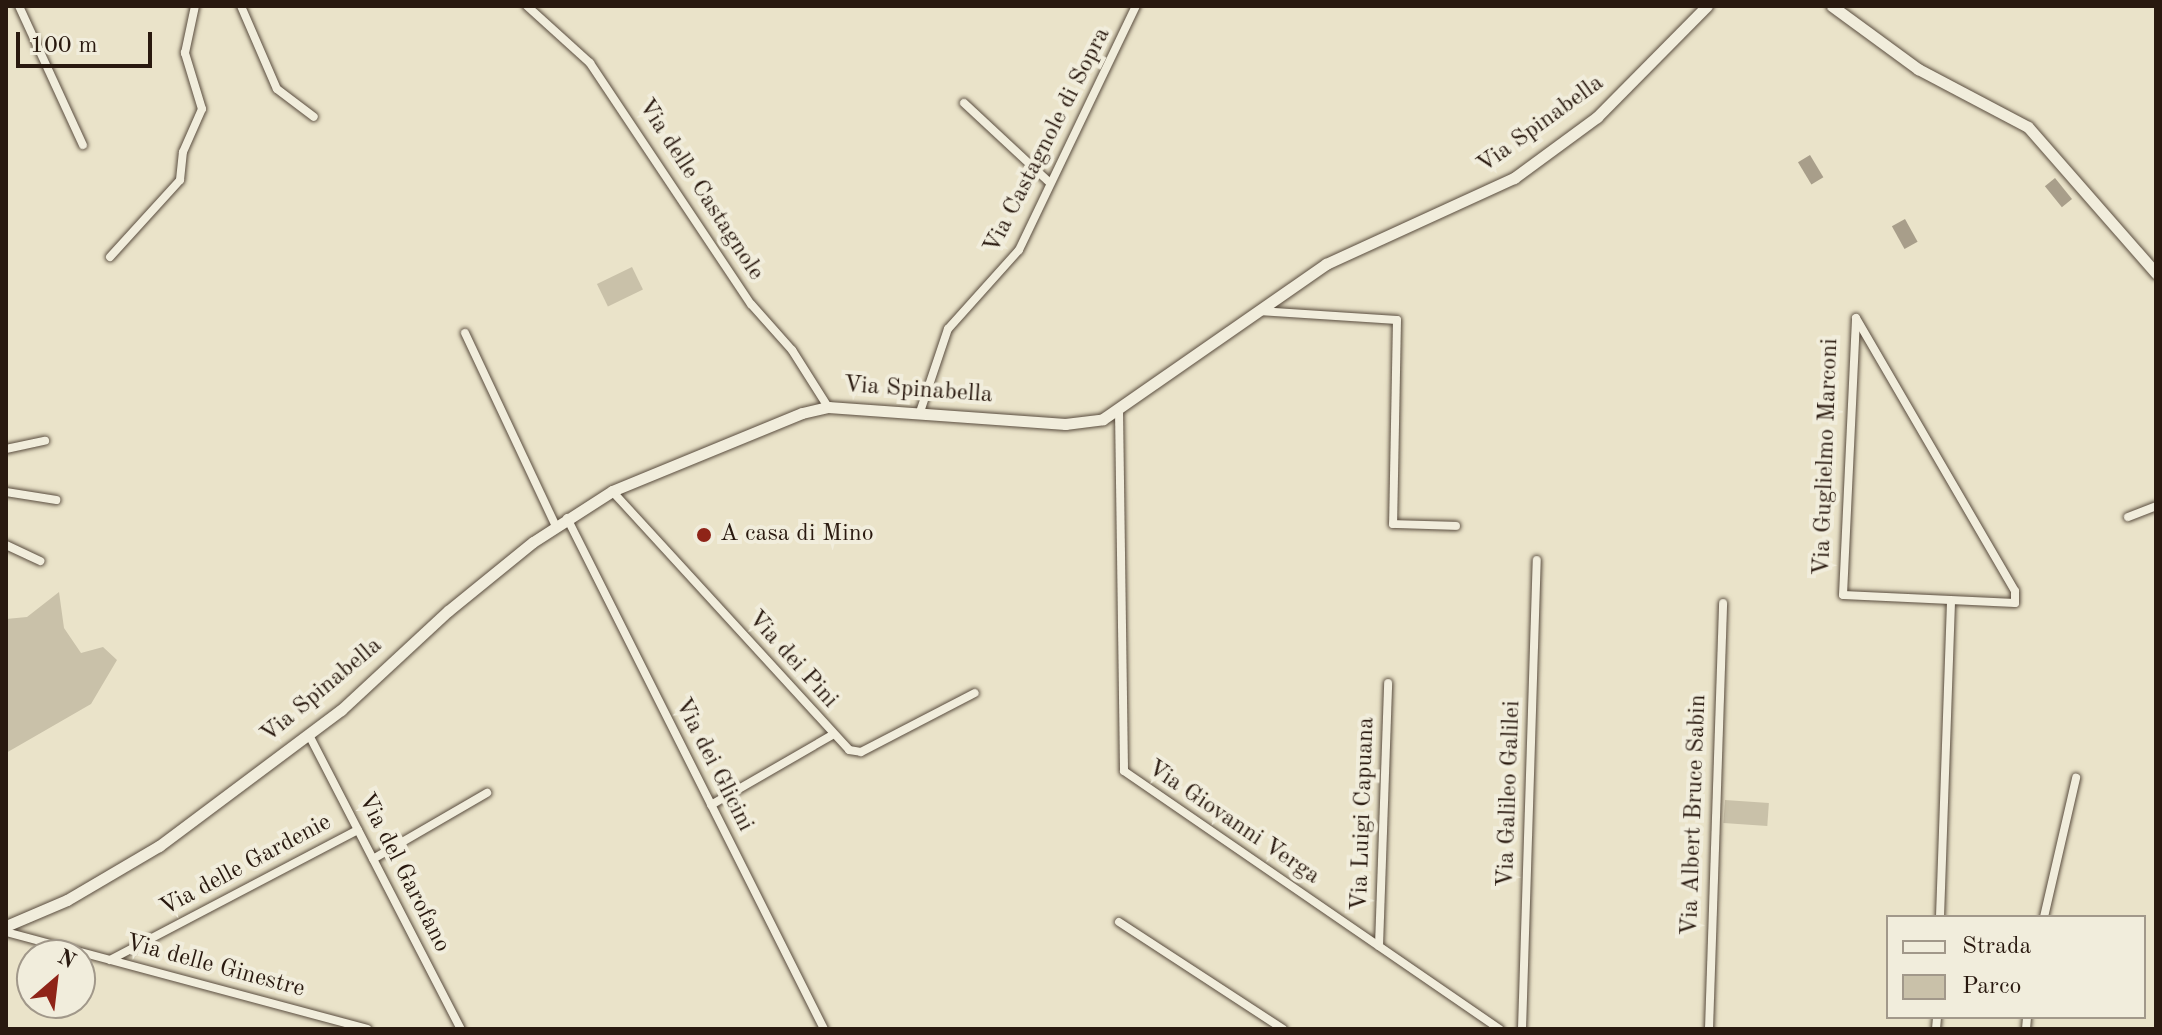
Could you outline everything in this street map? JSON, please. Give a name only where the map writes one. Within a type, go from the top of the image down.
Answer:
[{"type":"street","points":[[19,6],[83,145]]},
{"type":"street","points":[[110,257],[181,177],[182,156],[202,109],[185,53],[195,6]]},
{"type":"street","points":[[241,6],[277,89],[314,117]]},
{"type":"street","name":"Via delle Castagnole","points":[[527,6],[572,43],[604,82],[751,304],[792,350],[828,407]]},
{"type":"street","name":"Via Castagnole di Sopra","points":[[920,412],[948,329],[1013,260],[1111,67],[1136,6]]},
{"type":"street","name":"Via Spinabella","points":[[6,929],[142,858],[309,735],[457,603],[567,518],[612,491],[772,424],[828,407],[1073,424],[1119,410],[1345,253],[1514,178],[1597,117],[1707,6]]},
{"type":"street","points":[[1832,6],[1918,69],[2028,127],[2156,273]]},
{"type":"street","points":[[964,103],[1050,183]]},
{"type":"street","points":[[1259,311],[1397,320],[1393,524],[1456,526]]},
{"type":"street","name":"Via Guglielmo Marconi","points":[[1856,318],[2018,598],[2012,604],[1951,603],[1852,600],[1843,594],[1856,318]]},
{"type":"street","points":[[465,333],[556,526]]},
{"type":"street","name":"Via Giovanni Verga","points":[[1119,410],[1124,771],[1500,1029]]},
{"type":"street","points":[[6,449],[45,441]]},
{"type":"street","name":"Via dei Pini","points":[[612,491],[832,735],[849,750],[861,752],[975,693]]},
{"type":"street","points":[[6,492],[56,500]]},
{"type":"street","points":[[2128,517],[2156,506]]},
{"type":"street","name":"Via dei Glicini","points":[[567,518],[824,1029]]},
{"type":"street","points":[[6,545],[41,561]]},
{"type":"street","name":"Via Galileo Galilei","points":[[1522,1029],[1537,560]]},
{"type":"street","name":"Via Albert Bruce Sabin","points":[[1709,1029],[1723,603]]},
{"type":"street","points":[[1940,915],[1951,603]]},
{"type":"street","name":"Via Luigi Capuana","points":[[1379,946],[1388,683]]},
{"type":"street","name":"Via del Garofano","points":[[309,735],[461,1029]]},
{"type":"street","points":[[711,805],[832,735]]},
{"type":"street","points":[[2044,915],[2076,778]]},
{"type":"street","points":[[373,859],[487,793]]},
{"type":"street","name":"Via delle Gardenie","points":[[110,960],[358,830]]},
{"type":"street","points":[[1119,922],[1283,1029]]},
{"type":"street","name":"Via delle Ginestre","points":[[6,929],[367,1029]]},
{"type":"green space","points":[[632,267],[643,289],[608,307],[597,284]]},
{"type":"green space","points":[[59,592],[64,628],[81,653],[103,647],[117,660],[91,704],[6,753],[6,619],[27,617]]},
{"type":"green space","points":[[1725,800],[1769,803],[1767,826],[1723,823]]},
{"type":"shaded area","points":[[1810,155],[1823,177],[1811,184],[1798,162]]},
{"type":"shaded area","points":[[2055,178],[2072,199],[2062,207],[2045,186]]},
{"type":"shaded area","points":[[1905,219],[1918,242],[1904,249],[1892,226]]},
{"type":"place","name":"A casa di Mino","points":[[704,535]]}]
